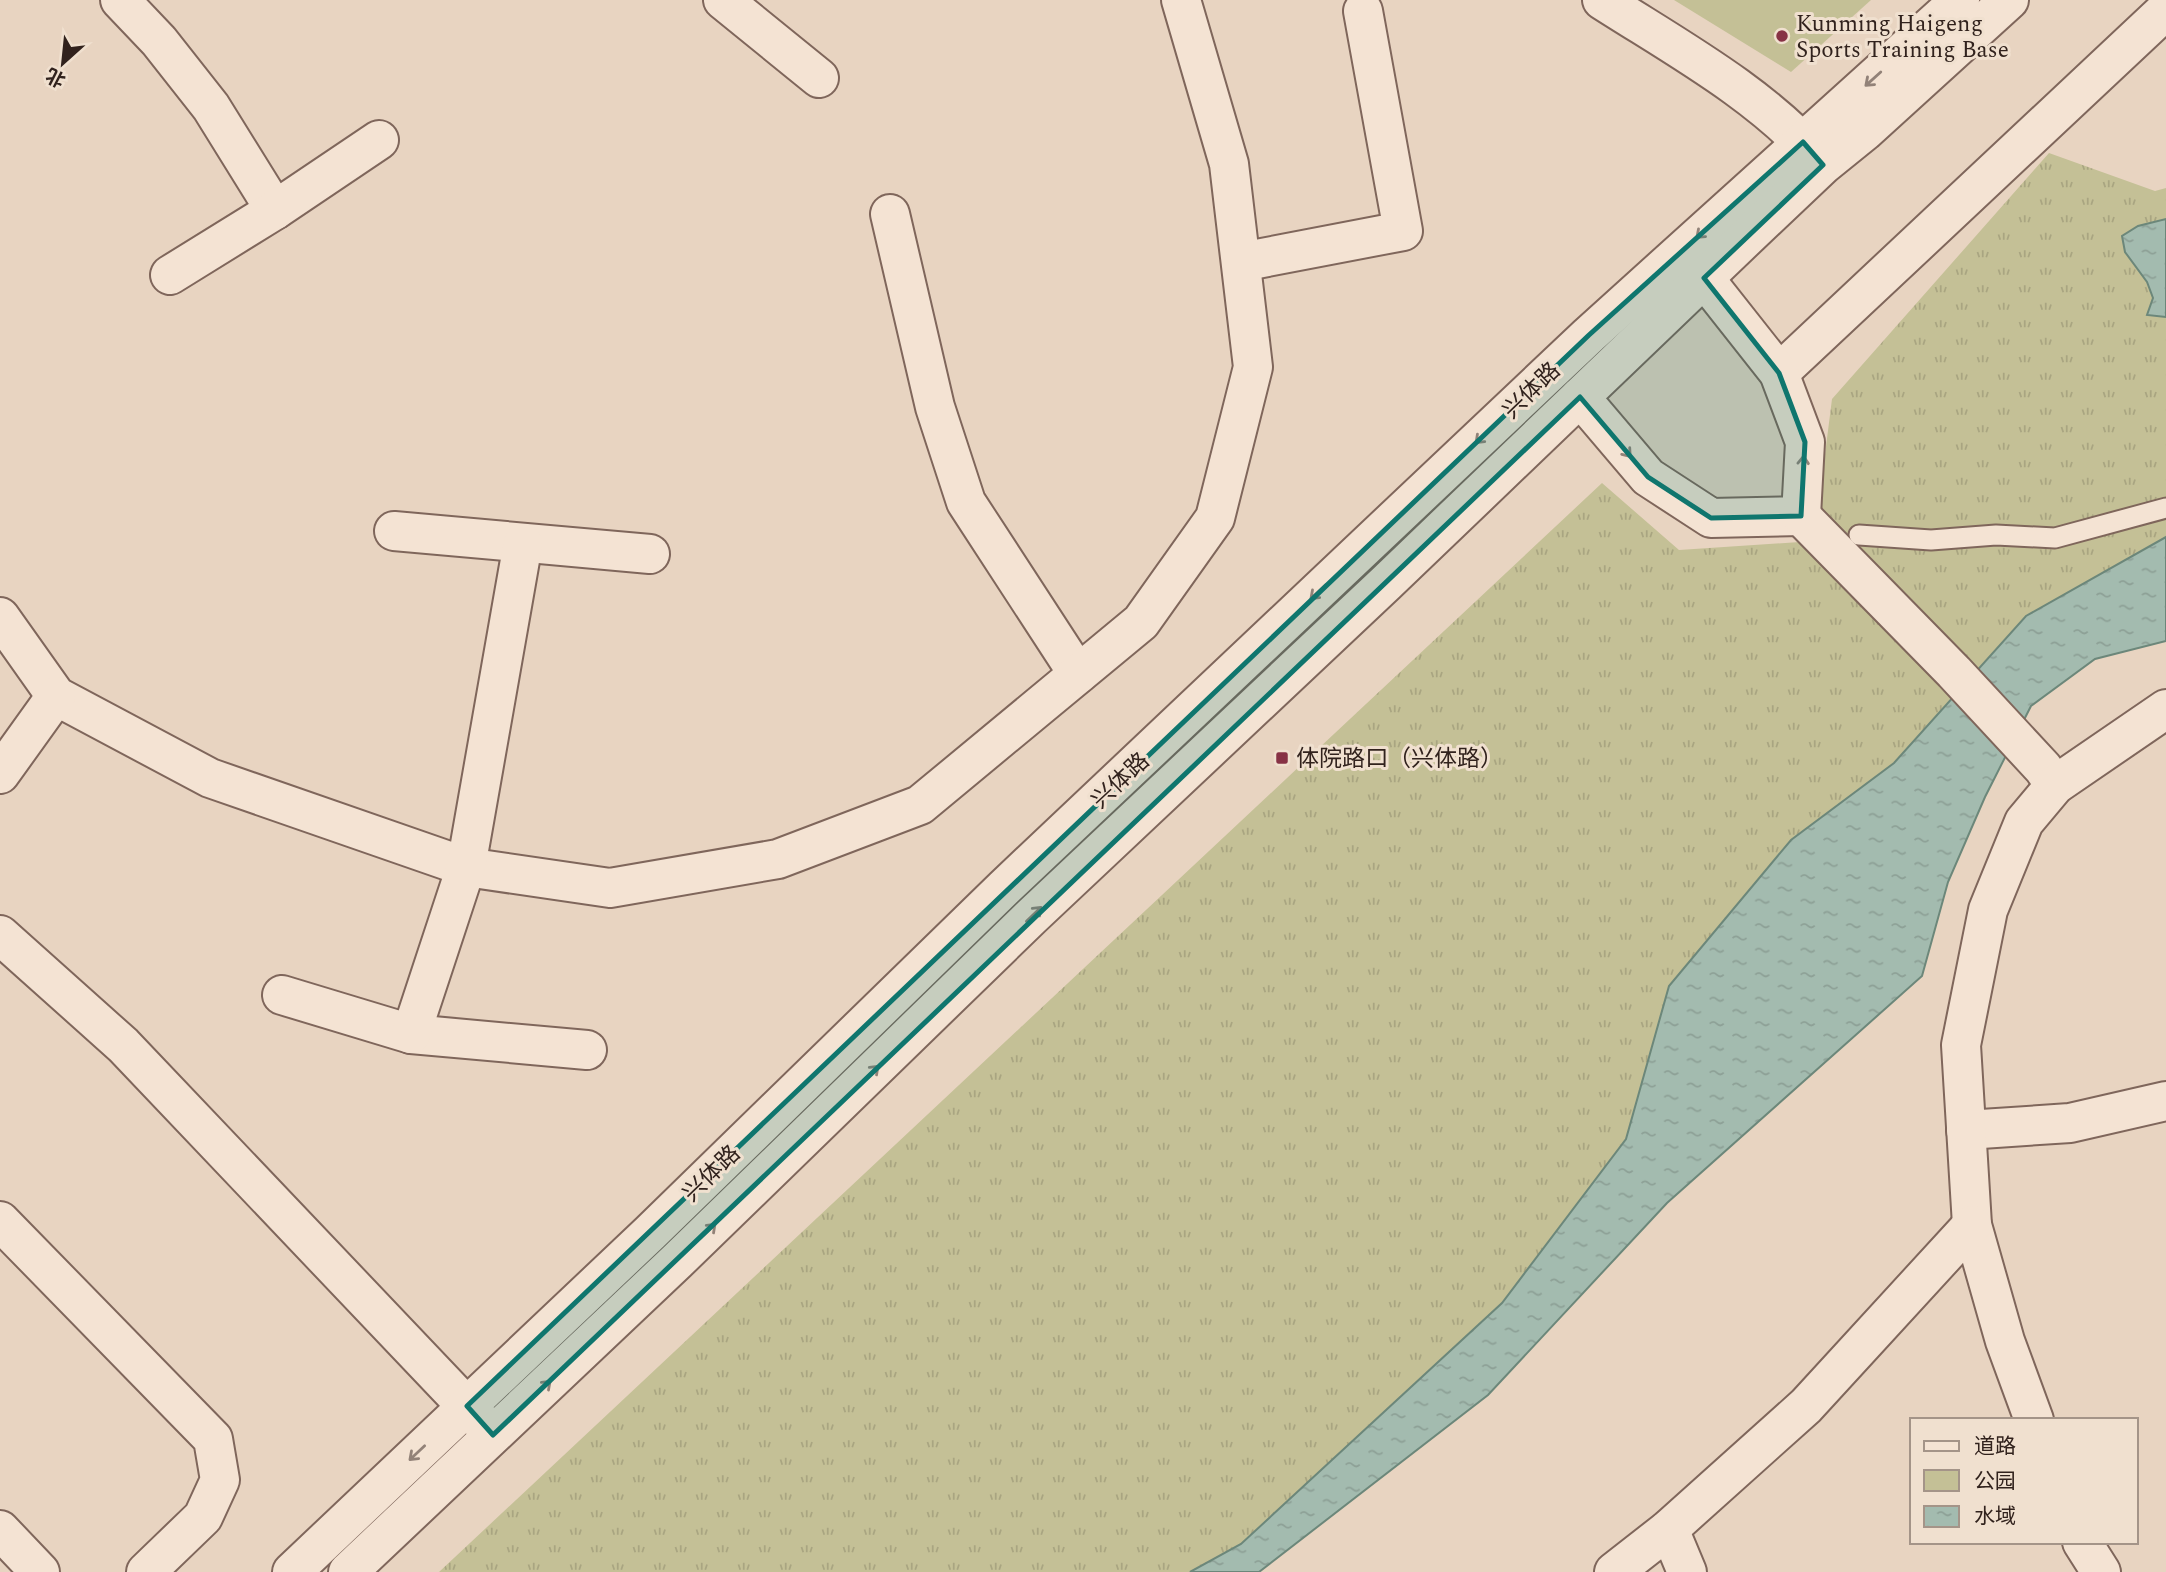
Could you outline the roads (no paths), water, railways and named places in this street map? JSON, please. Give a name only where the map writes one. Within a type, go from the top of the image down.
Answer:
[{"type":"street","points":[[121,0],[159,41],[211,107],[275,210]]},
{"type":"street","points":[[723,0],[819,78]]},
{"type":"street","points":[[0,617],[56,696],[210,778],[466,867],[610,888],[778,859],[920,805],[1141,622],[1215,518],[1253,367],[1229,164],[1181,0]]},
{"type":"street","points":[[1602,0],[1730,82],[1813,153]]},
{"type":"street","name":"兴体路","points":[[348,1572],[677,1261],[1031,916],[1704,278],[1813,153],[1960,0]]},
{"type":"street","name":"兴体路","points":[[292,1572],[650,1233],[1004,888],[1589,335],[1813,153],[1865,131],[2009,0]]},
{"type":"street","points":[[1779,373],[2166,10]]},
{"type":"street","points":[[1241,262],[1403,232],[1363,11]]},
{"type":"street","points":[[170,275],[275,210],[379,140]]},
{"type":"street","points":[[890,215],[935,407],[966,502],[1078,674]]},
{"type":"street","points":[[1704,278],[1779,373],[1805,442],[1801,516]]},
{"type":"street","points":[[1580,397],[1648,477],[1711,518],[1801,516],[1954,672],[2049,776]]},
{"type":"street","points":[[394,531],[650,554]]},
{"type":"street","points":[[411,1034],[466,867],[523,543]]},
{"type":"street","points":[[0,774],[56,696]]},
{"type":"street","points":[[2033,1418],[2005,1341],[1972,1225],[1961,1045],[1988,911],[2024,822],[2049,776],[2166,709]]},
{"type":"street","points":[[0,934],[123,1045],[493,1435]]},
{"type":"street","points":[[282,995],[411,1034],[587,1050]]},
{"type":"street","points":[[1966,1130],[2070,1123],[2166,1101]]},
{"type":"street","points":[[0,1221],[213,1439],[220,1480],[203,1517],[146,1572]]},
{"type":"street","points":[[1614,1572],[1669,1529],[1806,1406],[1972,1225]]},
{"type":"street","points":[[1669,1529],[1687,1572]]},
{"type":"street","points":[[0,1530],[40,1572]]},
{"type":"street","points":[[2083,1544],[2101,1572]]},
{"type":"lane","points":[[1859,535],[1931,540],[1996,535],[2055,538],[2166,508]]},
{"type":"water","points":[[2166,219],[2166,317],[2147,315],[2153,298],[2147,282],[2125,252],[2122,236],[2138,226]]},
{"type":"water","points":[[2166,537],[2166,641],[2095,659],[2031,706],[1985,797],[1948,882],[1922,976],[1667,1203],[1488,1395],[1259,1572],[1190,1572],[1241,1544],[1502,1303],[1626,1139],[1669,986],[1791,840],[1894,763],[2026,616]]},
{"type":"place","name":"Kunming Haigeng Sports Training Base","points":[[1782,36]]},
{"type":"place","name":"体院路口（兴体路）","points":[[1282,758]]}]
